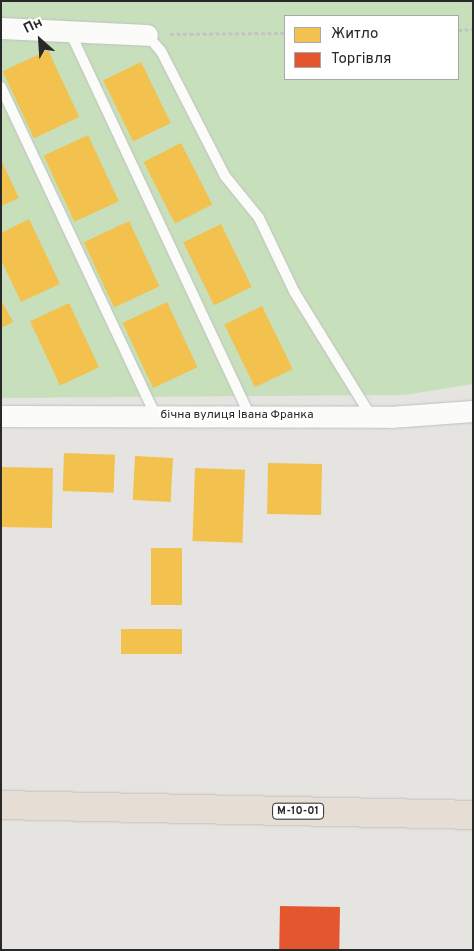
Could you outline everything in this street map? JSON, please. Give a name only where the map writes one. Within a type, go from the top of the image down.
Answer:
[{"type":"highway","name":"М-10-01","points":[[1,805],[473,815]]},
{"type":"street","points":[[1,28],[147,35]]},
{"type":"street","name":"бічна вулиця Івана Франка","points":[[1,416],[371,416],[473,412]]},
{"type":"lane","points":[[70,32],[250,416]]},
{"type":"lane","points":[[147,35],[162,51],[225,176],[259,218],[295,293],[371,416]]},
{"type":"lane","points":[[1,87],[156,416]]},
{"type":"path","points":[[459,30],[473,29]]},
{"type":"path","points":[[147,35],[284,33]]},
{"type":"green space","points":[[1,1],[473,1],[473,384],[404,395],[1,398]]},
{"type":"building: Житло","points":[[48,50],[79,117],[34,138],[3,71]]},
{"type":"building: Житло","points":[[141,62],[171,123],[133,142],[103,80]]},
{"type":"building: Житло","points":[[88,135],[119,201],[74,222],[44,156]]},
{"type":"building: Житло","points":[[181,143],[212,204],[175,224],[144,162]]},
{"type":"building: Житло","points":[[1,160],[19,198],[1,206]]},
{"type":"building: Житло","points":[[29,219],[60,284],[21,302],[1,260],[1,233]]},
{"type":"building: Житло","points":[[129,221],[159,286],[114,307],[84,242]]},
{"type":"building: Житло","points":[[221,224],[252,287],[214,305],[183,242]]},
{"type":"building: Житло","points":[[1,300],[13,322],[1,328]]},
{"type":"building: Житло","points":[[167,302],[197,367],[153,388],[123,323]]},
{"type":"building: Житло","points":[[69,303],[99,367],[60,386],[30,321]]},
{"type":"building: Житло","points":[[262,306],[293,369],[255,387],[224,324]]},
{"type":"building: Житло","points":[[64,453],[115,455],[114,493],[63,491]]},
{"type":"building: Житло","points":[[135,456],[173,458],[171,502],[133,500]]},
{"type":"building: Житло","points":[[268,463],[322,464],[321,515],[267,514]]},
{"type":"building: Житло","points":[[1,467],[53,468],[52,528],[1,527]]},
{"type":"building: Житло","points":[[195,468],[245,470],[242,543],[192,541]]},
{"type":"building: Житло","points":[[151,548],[182,548],[182,605],[151,605]]},
{"type":"building: Житло","points":[[121,629],[182,629],[182,654],[121,654]]},
{"type":"building: Торгівля","points":[[280,906],[340,907],[339,950],[279,950]]}]
